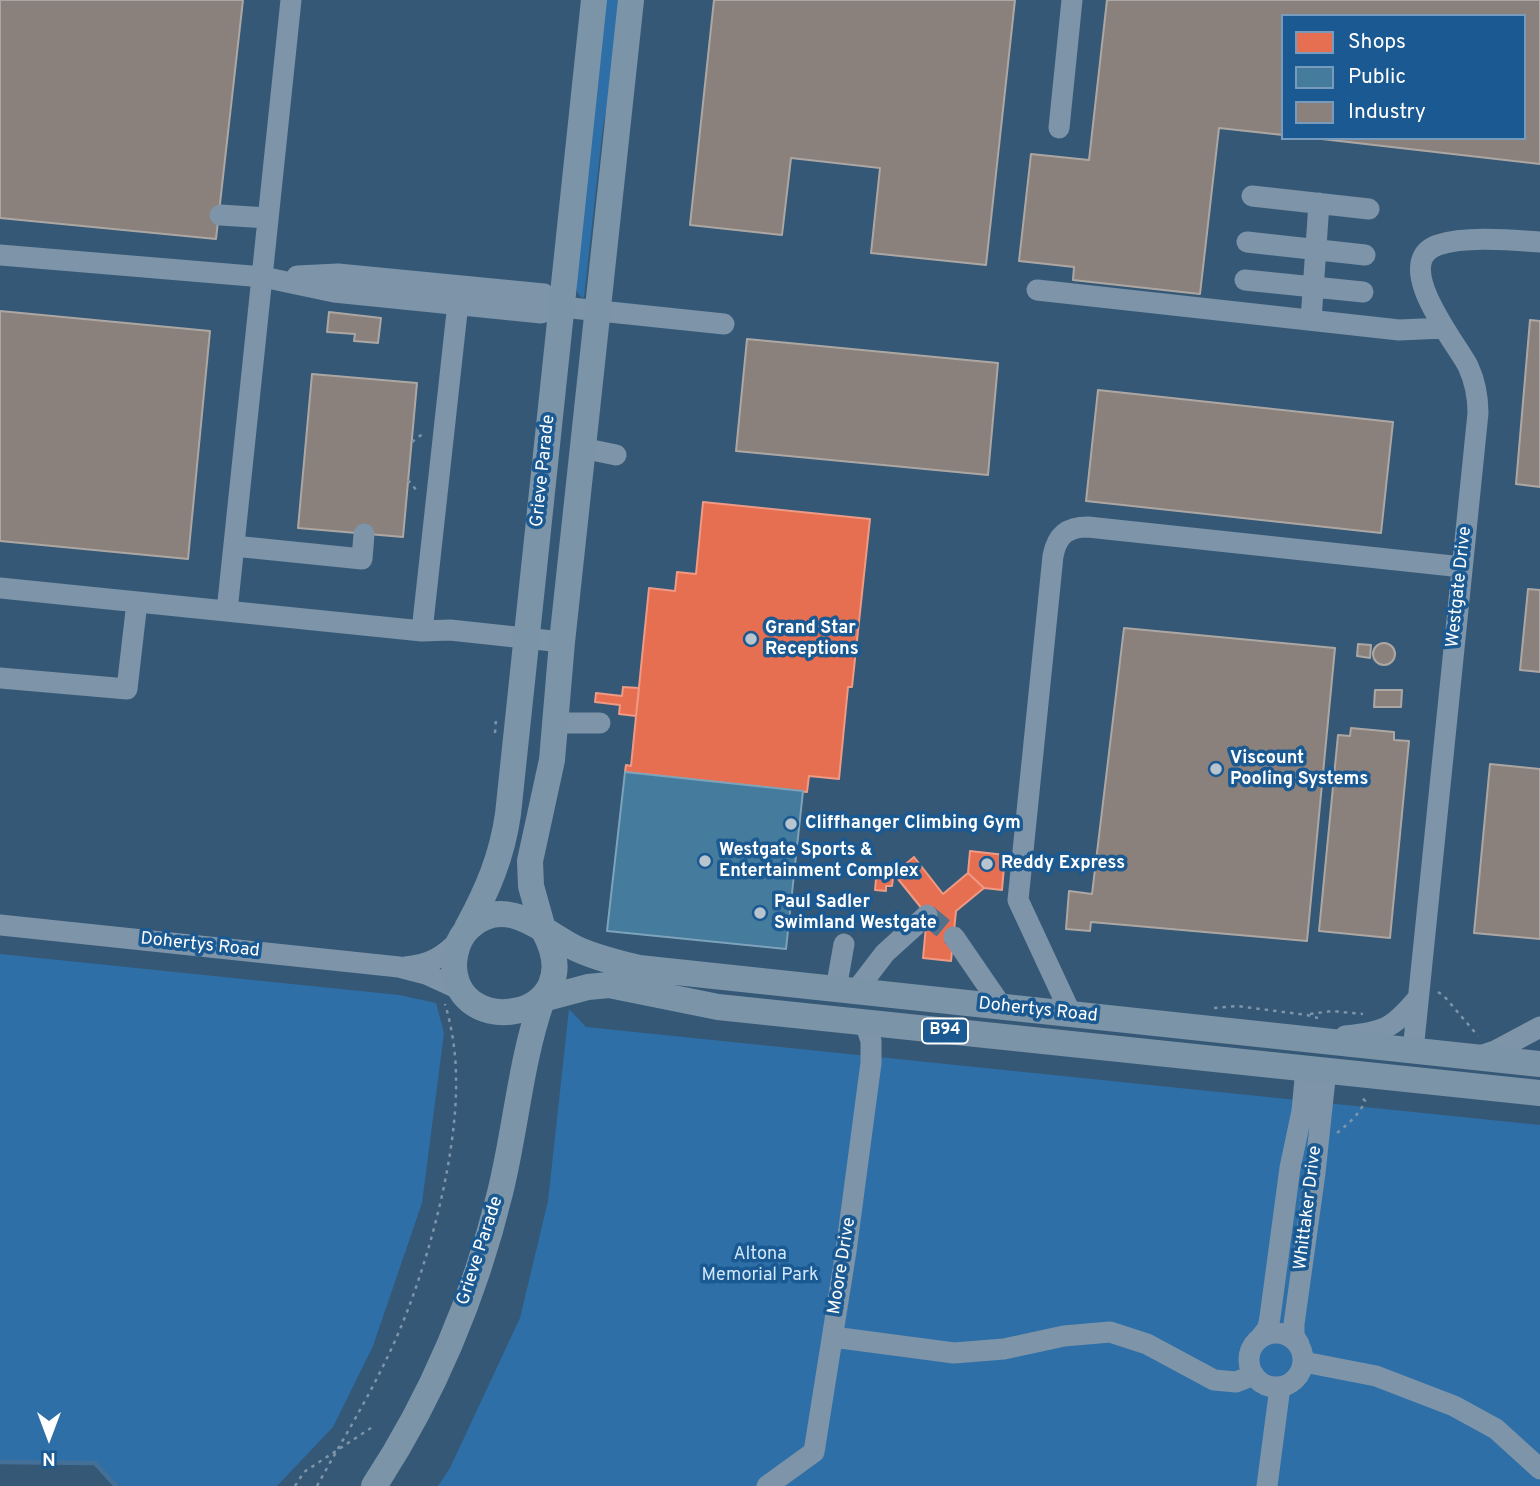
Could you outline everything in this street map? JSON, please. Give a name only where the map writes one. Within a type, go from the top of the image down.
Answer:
[{"type":"main road","name":"Grieve Parade","points":[[463,936],[491,883],[505,841],[594,0]]},
{"type":"main road","name":"Grieve Parade","points":[[543,930],[532,893],[530,870],[549,779],[631,0]]},
{"type":"main road","name":"B94","points":[[463,936],[473,924],[482,919],[503,914],[524,918],[543,930]]},
{"type":"main road","name":"Dohertys Road","points":[[543,930],[593,955],[639,968],[1540,1064]]},
{"type":"main road","points":[[463,936],[454,960],[455,989],[481,1008],[501,1013],[520,1010],[542,1000],[552,982],[555,964],[553,950],[543,930]]},
{"type":"main road","name":"Dohertys Road","points":[[542,1000],[588,987],[609,985],[702,1005],[1540,1093]]},
{"type":"main road","name":"Grieve Parade","points":[[374,1486],[433,1381],[473,1283],[501,1191],[528,1050],[542,1000]]},
{"type":"main road","points":[[1316,1070],[1318,1040]]},
{"type":"main road","points":[[1410,1079],[1413,1051]]},
{"type":"street","points":[[227,611],[292,0]]},
{"type":"street","points":[[1059,128],[1072,0]]},
{"type":"street","points":[[1252,196],[1369,209]]},
{"type":"street","points":[[1311,320],[1319,203]]},
{"type":"street","points":[[220,215],[268,218]]},
{"type":"street","points":[[1247,242],[1365,255]]},
{"type":"street","name":"Westgate Drive","points":[[1413,1051],[1477,432],[1477,399],[1467,365],[1427,298],[1422,282],[1422,266],[1430,250],[1441,244],[1540,242]]},
{"type":"street","points":[[0,255],[263,278],[334,292],[541,313],[562,307],[724,324]]},
{"type":"street","points":[[263,278],[338,274],[544,293],[562,307]]},
{"type":"street","points":[[1245,280],[1363,292]]},
{"type":"street","points":[[1037,290],[1399,330],[1444,328]]},
{"type":"street","points":[[422,631],[458,303]]},
{"type":"street","points":[[582,448],[617,455]]},
{"type":"street","points":[[1071,1014],[1018,900],[1052,556],[1055,543],[1063,533],[1073,527],[1088,527],[1462,567]]},
{"type":"street","points":[[234,546],[362,559],[364,534]]},
{"type":"street","points":[[0,587],[422,631],[450,630],[562,642]]},
{"type":"street","points":[[0,678],[127,689],[137,602]]},
{"type":"street","points":[[555,723],[600,723]]},
{"type":"street","points":[[845,990],[927,915]]},
{"type":"street","name":"Dohertys Road","points":[[0,925],[399,967],[417,966],[436,960],[463,936]]},
{"type":"street","points":[[954,937],[1002,1007]]},
{"type":"street","points":[[844,944],[845,990]]},
{"type":"street","name":"Dohertys Road","points":[[399,967],[455,989]]},
{"type":"street","points":[[1318,1040],[1385,1029],[1398,1020],[1418,994]]},
{"type":"street","name":"Moore Drive","points":[[767,1486],[814,1452],[833,1337],[871,1063],[871,1041],[865,1022]]},
{"type":"street","points":[[1477,1057],[1540,1027]]},
{"type":"street","name":"Whittaker Drive","points":[[1260,1338],[1268,1328],[1290,1168],[1302,1111],[1316,1070]]},
{"type":"street","name":"Whittaker Drive","points":[[1301,1353],[1294,1334],[1294,1324],[1315,1173],[1316,1070]]},
{"type":"street","points":[[1290,1168],[1296,1162],[1304,1160],[1311,1164],[1315,1173]]},
{"type":"street","points":[[833,1337],[954,1353],[1004,1349],[1064,1336],[1110,1332],[1147,1344],[1214,1380],[1236,1382],[1254,1375]]},
{"type":"street","points":[[1269,1333],[1291,1336],[1301,1353],[1296,1379],[1280,1387],[1264,1384],[1254,1375],[1249,1356],[1252,1346],[1260,1338],[1269,1333]]},
{"type":"street","points":[[1301,1353],[1376,1376],[1454,1406],[1496,1429],[1540,1469]]},
{"type":"street","points":[[1267,1486],[1280,1387]]},
{"type":"path","points":[[495,741],[496,716]]},
{"type":"path","points":[[317,1486],[356,1420],[388,1357],[415,1287],[437,1211],[449,1153],[456,1079],[447,1011],[455,989]]},
{"type":"path","points":[[1418,994],[1441,994],[1476,1035],[1510,1042]]},
{"type":"path","points":[[1307,1015],[1340,1011],[1371,1015]]},
{"type":"path","points":[[1333,1136],[1349,1124],[1360,1110],[1365,1101],[1360,1096]]},
{"type":"path","points":[[295,1486],[304,1472],[371,1428]]},
{"type":"green space","points":[[604,0],[624,0],[617,65],[603,126],[582,298],[577,292],[575,279]]},
{"type":"green space","points":[[0,954],[399,995],[436,1003],[444,1033],[422,1203],[373,1346],[333,1427],[277,1486],[116,1486],[95,1463],[0,1462]]},
{"type":"green space","name":"Altona Memorial Park","points":[[569,1009],[586,1027],[1540,1125],[1540,1486],[438,1486],[450,1468],[520,1318],[548,1201]]},
{"type":"building: Shops","name":"Grand Star Receptions","points":[[703,502],[870,519],[839,779],[809,776],[807,792],[625,772],[626,765],[631,766],[649,588],[675,591],[677,572],[696,574]]},
{"type":"building: Shops","points":[[623,687],[639,688],[636,716],[619,714],[620,705],[595,702],[596,693],[622,696]]},
{"type":"building: Shops","name":"Reddy Express","points":[[970,851],[1005,855],[1002,890],[984,888],[968,873]]},
{"type":"building: Shops","points":[[914,857],[943,894],[968,873],[984,888],[956,911],[951,961],[923,958],[927,915],[894,874]]},
{"type":"building: Shops","points":[[877,868],[894,870],[892,886],[886,886],[886,891],[875,890]]},
{"type":"building: Public","name":"Westgate Sports & Entertainment Complex","points":[[625,772],[803,791],[786,949],[607,931]]},
{"type":"building: Industry","points":[[0,0],[243,0],[216,239],[0,218]]},
{"type":"building: Industry","points":[[714,0],[1015,0],[986,265],[871,253],[880,168],[791,158],[782,235],[690,225]]},
{"type":"building: Industry","points":[[1107,0],[1540,0],[1540,164],[1330,140],[1526,140],[1526,14],[1281,14],[1281,135],[1219,128],[1200,294],[1073,280],[1074,267],[1019,261],[1031,154],[1089,160]]},
{"type":"building: Industry","points":[[0,311],[210,331],[188,559],[0,541]]},
{"type":"building: Industry","points":[[329,312],[381,318],[378,343],[354,341],[355,334],[327,332]]},
{"type":"building: Industry","points":[[1530,320],[1540,321],[1540,487],[1516,484]]},
{"type":"building: Industry","points":[[747,339],[998,363],[988,475],[736,451]]},
{"type":"building: Industry","points":[[312,374],[417,383],[403,537],[298,528]]},
{"type":"building: Industry","points":[[1098,390],[1393,422],[1381,533],[1086,501]]},
{"type":"building: Industry","points":[[1528,589],[1540,590],[1540,672],[1520,670]]},
{"type":"building: Industry","name":"Viscount Pooling Systems","points":[[1124,628],[1335,648],[1307,941],[1091,922],[1090,931],[1066,929],[1069,891],[1092,894]]},
{"type":"building: Industry","points":[[1384,643],[1392,646],[1395,654],[1392,662],[1384,665],[1376,662],[1373,654],[1376,646]]},
{"type":"building: Industry","points":[[1358,644],[1371,645],[1370,658],[1357,656]]},
{"type":"building: Industry","points":[[1375,690],[1402,690],[1401,707],[1374,707]]},
{"type":"building: Industry","points":[[1351,728],[1394,732],[1394,740],[1409,741],[1390,938],[1319,931],[1338,735],[1350,736]]},
{"type":"building: Industry","points":[[1490,764],[1540,769],[1540,939],[1474,933]]},
{"type":"waterway","points":[[0,1462],[95,1463],[116,1486]]},
{"type":"tunnel","points":[[927,915],[954,937]]},
{"type":"place","name":"Grand Star Receptions","points":[[751,639]]},
{"type":"place","name":"Viscount Pooling Systems","points":[[1216,769]]},
{"type":"place","name":"Cliffhanger Climbing Gym","points":[[791,824]]},
{"type":"place","name":"Westgate Sports & Entertainment Complex","points":[[705,861]]},
{"type":"place","name":"Reddy Express","points":[[987,864]]},
{"type":"place","name":"Paul Sadler Swimland Westgate","points":[[760,913]]}]
